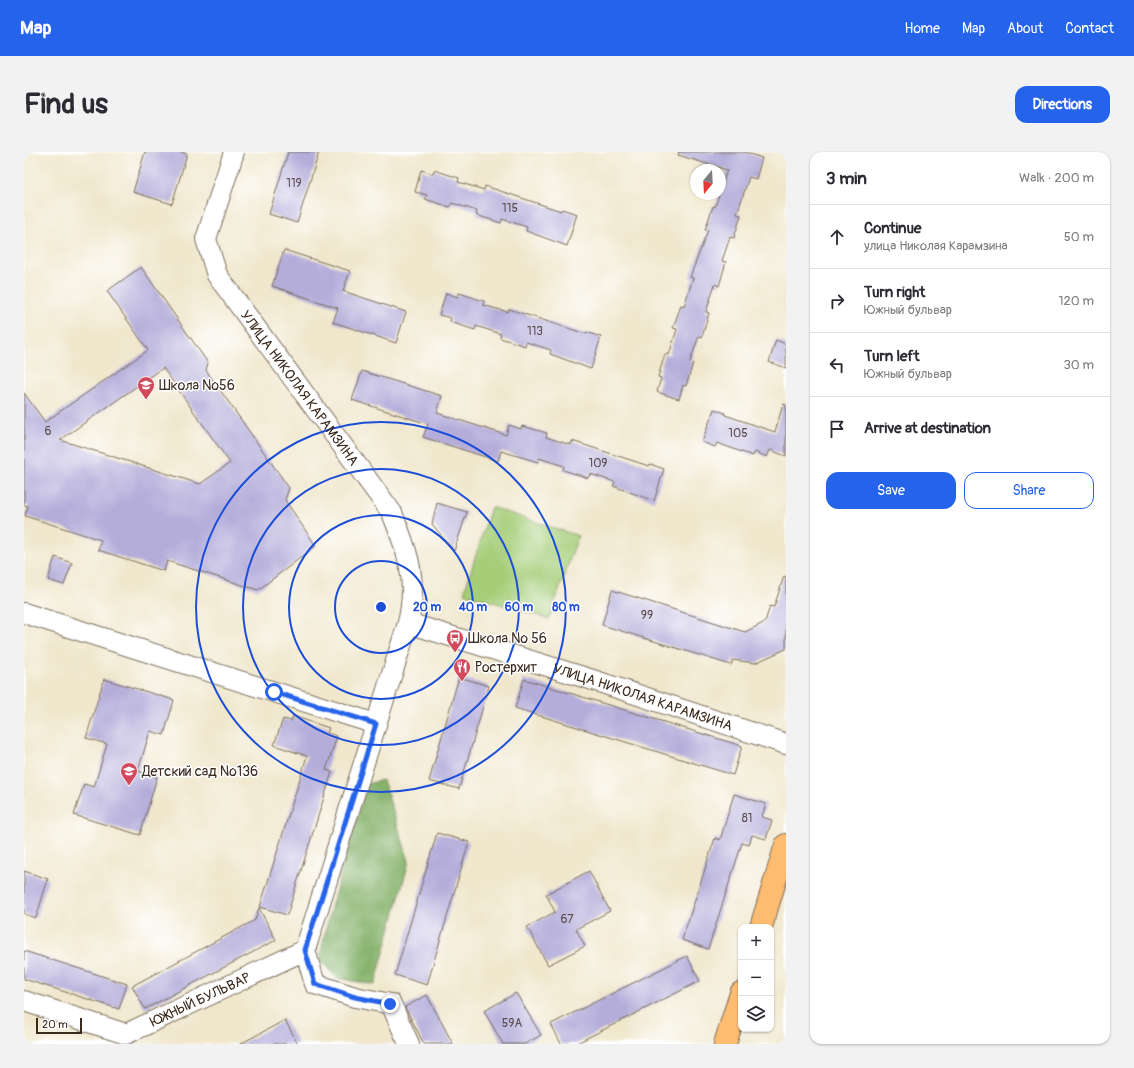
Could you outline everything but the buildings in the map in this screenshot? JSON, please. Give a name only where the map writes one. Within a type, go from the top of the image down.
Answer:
[{"type":"main road","points":[[762,924],[786,846]]},
{"type":"main road","points":[[726,1044],[740,996]]},
{"type":"street","name":"УЛИЦА НИКОЛАЯ КАРАМЗИНА","points":[[234,152],[206,239],[217,275],[392,513],[410,562],[413,598],[408,623],[376,724]]},
{"type":"street","points":[[24,613],[376,724],[305,950],[315,984],[355,997],[390,1004],[409,1044]]},
{"type":"street","name":"УЛИЦА НИКОЛАЯ КАРАМЗИНА","points":[[408,623],[593,680],[786,744]]},
{"type":"street","name":"ЮЖНЫЙ БУЛЬВАР","points":[[24,1001],[126,1034],[305,950]]},
{"type":"green space","points":[[491,507],[578,536],[549,619],[464,593]]},
{"type":"green space","points":[[383,780],[409,861],[375,985],[337,978],[319,960],[331,907],[367,784]]},
{"type":"place","name":"Школа №56","points":[[146,400]]},
{"type":"place","name":"Школа № 56","points":[[455,653]]},
{"type":"place","name":"Ростерхит","points":[[462,682]]},
{"type":"place","name":"Детский сад №136","points":[[129,786]]},
{"type":"route","points":[[274,692],[376,724],[305,950],[315,984],[355,997],[390,1004]]}]
